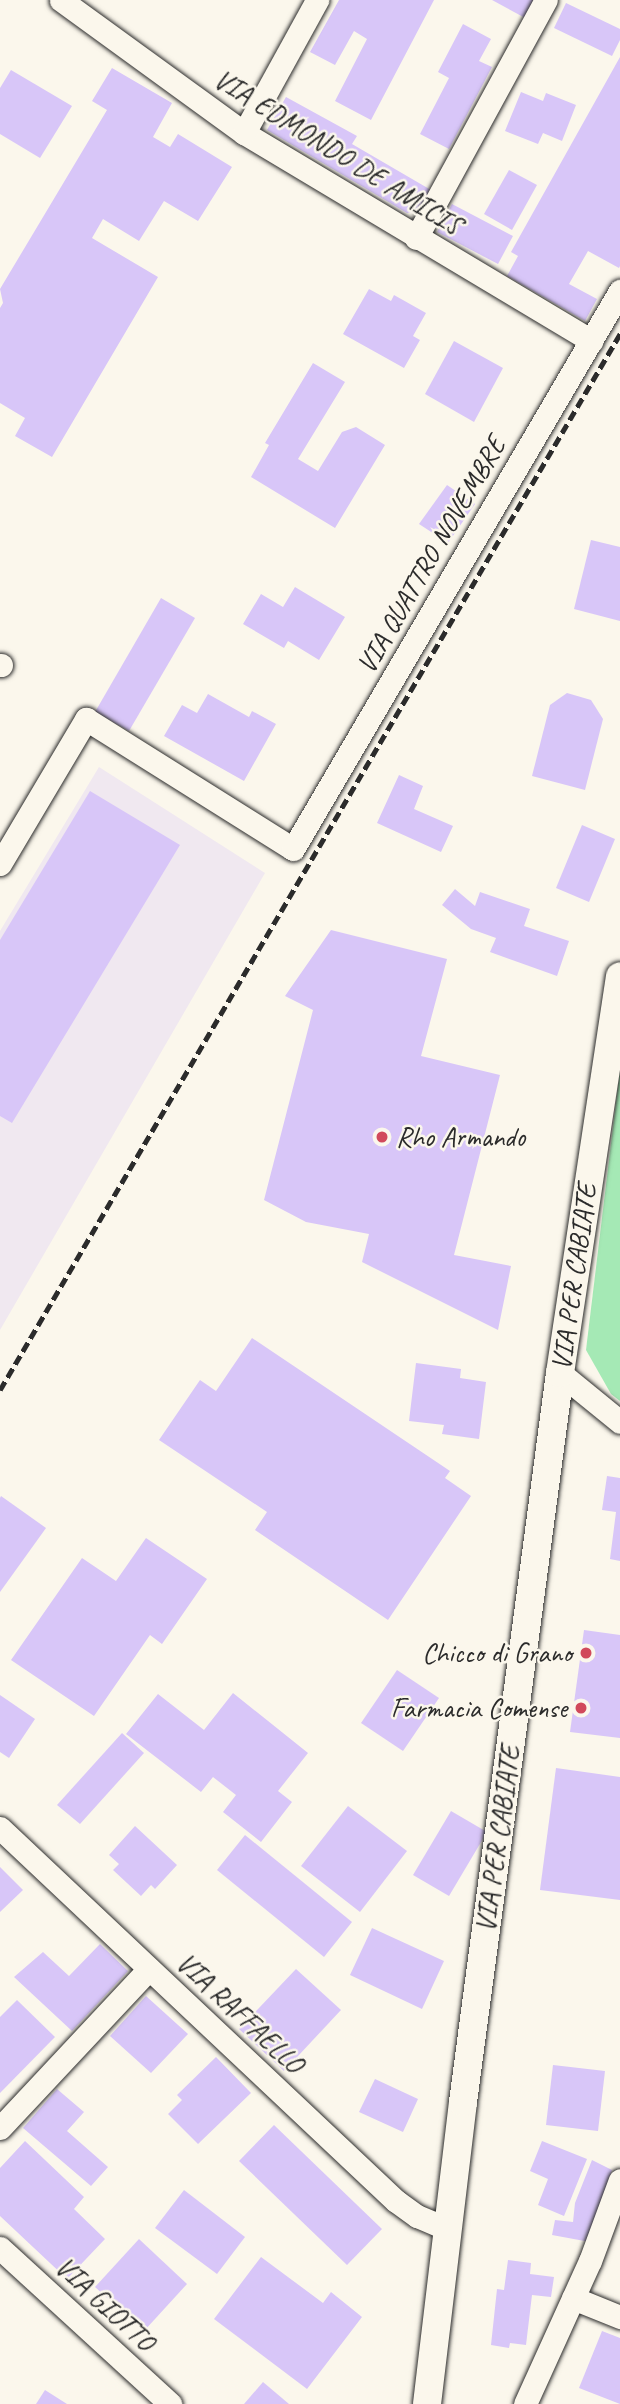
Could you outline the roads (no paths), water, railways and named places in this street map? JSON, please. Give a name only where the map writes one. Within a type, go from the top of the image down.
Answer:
[{"type":"street","name":"VIA EDMONDO DE AMICIS","points":[[61,0],[244,132],[591,341]]},
{"type":"street","points":[[244,132],[317,0]]},
{"type":"street","points":[[416,238],[545,0]]},
{"type":"street","name":"VIA QUATTRO NOVEMBRE","points":[[0,864],[86,719],[293,849],[620,291]]},
{"type":"street","name":"VIA PER CABIATE","points":[[427,2404],[447,2229],[560,1373],[604,1067],[620,977]]},
{"type":"street","points":[[560,1373],[620,1422]]},
{"type":"street","name":"VIA RAFFAELLO","points":[[0,1828],[396,2202],[417,2216],[447,2229]]},
{"type":"street","points":[[0,2128],[149,1969]]},
{"type":"street","points":[[525,2404],[600,2237],[620,2180]]},
{"type":"street","name":"VIA GIOTTO","points":[[0,2248],[170,2404]]},
{"type":"street","points":[[573,2298],[620,2317]]},
{"type":"railway","points":[[0,1390],[620,334]]},
{"type":"place","name":"Rho Armando","points":[[382,1137]]},
{"type":"place","name":"Chicco di Grano","points":[[586,1653]]},
{"type":"place","name":"Farmacia Comense","points":[[581,1708]]}]
